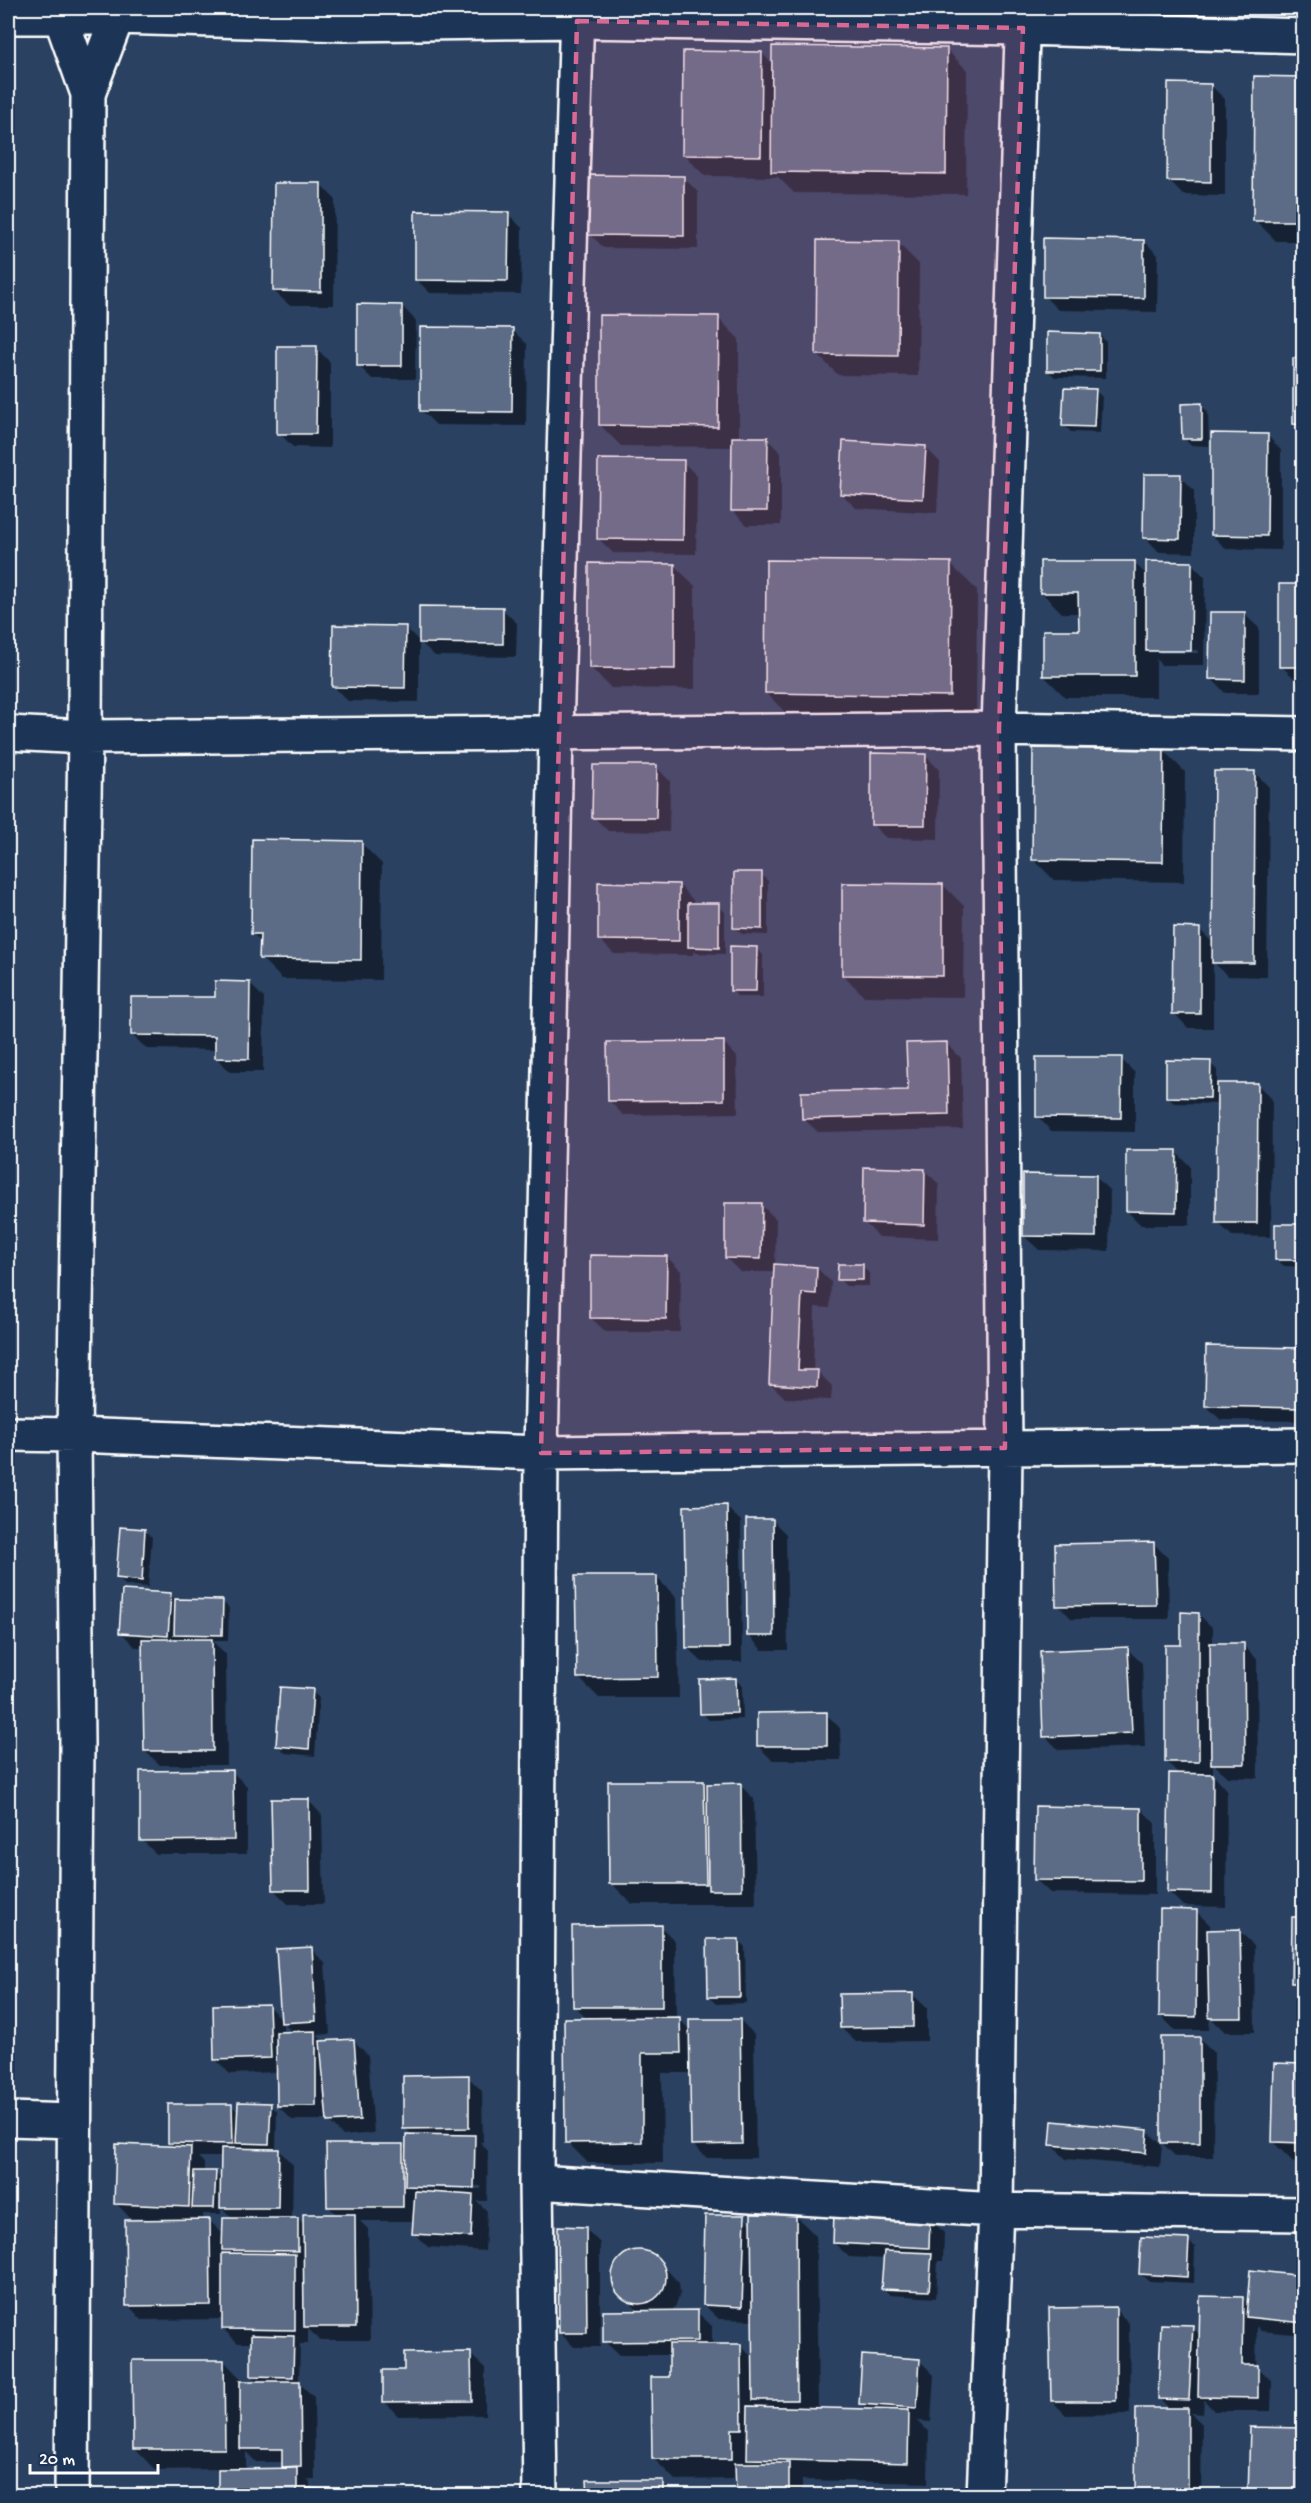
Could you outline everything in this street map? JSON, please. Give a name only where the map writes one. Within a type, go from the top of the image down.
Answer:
[{"type":"street","points":[[88,94],[117,12]]},
{"type":"street","points":[[8,17],[117,12],[343,24],[577,14],[1023,18],[1304,36]]},
{"type":"street","points":[[61,13],[88,94],[85,738],[74,1435],[77,1766],[72,2496]]},
{"type":"street","points":[[540,2496],[536,2182],[541,1453],[556,733],[577,14]]},
{"type":"street","points":[[984,2496],[996,2210],[1005,1448],[999,729],[1023,18]]},
{"type":"street","points":[[8,733],[85,738],[999,729],[1304,734]]},
{"type":"street","points":[[8,1434],[541,1453],[1304,1445]]},
{"type":"street","points":[[8,2119],[74,2121]]},
{"type":"street","points":[[536,2182],[996,2210],[1304,2214]]},
{"type":"highlighted area","points":[[577,21],[1023,28],[999,729],[1005,1448],[541,1453]]},
{"type":"building","points":[[772,46],[947,48],[946,174],[771,172]]},
{"type":"building","points":[[683,51],[762,52],[761,156],[682,155]]},
{"type":"building","points":[[1254,76],[1304,77],[1304,221],[1253,221]]},
{"type":"building","points":[[1168,83],[1211,84],[1211,182],[1167,181]]},
{"type":"building","points":[[589,175],[684,176],[684,236],[588,235]]},
{"type":"building","points":[[274,183],[321,183],[321,292],[273,291]]},
{"type":"building","points":[[415,211],[509,212],[508,281],[415,280]]},
{"type":"building","points":[[1043,238],[1144,240],[1144,298],[1043,297]]},
{"type":"building","points":[[817,240],[899,241],[898,356],[816,355]]},
{"type":"building","points":[[357,304],[402,305],[402,366],[357,366]]},
{"type":"building","points":[[599,315],[719,316],[718,427],[599,425]]},
{"type":"building","points":[[420,327],[513,328],[512,412],[420,411]]},
{"type":"building","points":[[1047,332],[1100,334],[1100,371],[1047,371]]},
{"type":"building","points":[[277,346],[317,346],[316,434],[277,434]]},
{"type":"building","points":[[1293,358],[1304,359],[1304,425],[1293,424]]},
{"type":"building","points":[[1064,388],[1096,389],[1094,427],[1062,426]]},
{"type":"building","points":[[1202,403],[1202,439],[1182,439],[1181,404]]},
{"type":"building","points":[[1211,433],[1268,434],[1267,536],[1211,535]]},
{"type":"building","points":[[732,437],[768,437],[767,511],[731,511]]},
{"type":"building","points":[[843,441],[926,446],[923,499],[840,494]]},
{"type":"building","points":[[598,459],[684,460],[683,540],[597,539]]},
{"type":"building","points":[[1144,474],[1181,474],[1180,539],[1143,538]]},
{"type":"building","points":[[766,560],[951,562],[950,696],[765,693]]},
{"type":"building","points":[[1040,561],[1135,561],[1135,676],[1043,676],[1043,630],[1079,630],[1078,593],[1040,593]]},
{"type":"building","points":[[1146,561],[1192,562],[1191,651],[1146,651]]},
{"type":"building","points":[[589,563],[675,564],[675,669],[589,668]]},
{"type":"building","points":[[1279,584],[1304,584],[1304,667],[1279,667]]},
{"type":"building","points":[[419,606],[503,607],[503,644],[419,643]]},
{"type":"building","points":[[1210,612],[1245,612],[1245,680],[1209,679]]},
{"type":"building","points":[[333,625],[406,626],[405,688],[332,687]]},
{"type":"building","points":[[1033,748],[1164,750],[1163,862],[1032,860]]},
{"type":"building","points":[[871,753],[926,754],[925,825],[871,825]]},
{"type":"building","points":[[593,765],[657,765],[656,818],[592,818]]},
{"type":"building","points":[[1214,771],[1255,771],[1254,963],[1212,963]]},
{"type":"building","points":[[252,839],[362,841],[361,960],[259,959],[260,934],[251,934]]},
{"type":"building","points":[[734,872],[762,872],[762,929],[733,928]]},
{"type":"building","points":[[598,882],[679,884],[679,941],[598,940]]},
{"type":"building","points":[[842,883],[943,884],[943,976],[842,975]]},
{"type":"building","points":[[688,903],[719,903],[719,948],[688,947]]},
{"type":"building","points":[[1173,927],[1200,928],[1200,1014],[1172,1014]]},
{"type":"building","points":[[730,946],[757,947],[756,991],[730,991]]},
{"type":"building","points":[[1298,977],[1304,978],[1304,1043],[1297,1043]]},
{"type":"building","points":[[215,981],[250,982],[249,1059],[215,1058],[215,1036],[131,1035],[131,997],[215,997]]},
{"type":"building","points":[[724,1041],[724,1100],[608,1101],[607,1042]]},
{"type":"building","points":[[947,1042],[949,1115],[802,1119],[801,1092],[908,1090],[906,1043]]},
{"type":"building","points":[[1036,1057],[1122,1057],[1121,1118],[1036,1117]]},
{"type":"building","points":[[1166,1060],[1211,1061],[1210,1098],[1166,1097]]},
{"type":"building","points":[[1217,1083],[1258,1083],[1257,1223],[1216,1223]]},
{"type":"building","points":[[1126,1150],[1177,1150],[1176,1212],[1126,1211]]},
{"type":"building","points":[[864,1167],[925,1169],[924,1225],[863,1223]]},
{"type":"building","points":[[1023,1174],[1096,1175],[1096,1237],[1023,1236]]},
{"type":"building","points":[[725,1203],[762,1203],[761,1259],[725,1258]]},
{"type":"building","points":[[1275,1224],[1304,1224],[1304,1260],[1275,1260]]},
{"type":"building","points":[[590,1255],[667,1256],[666,1319],[590,1318]]},
{"type":"building","points":[[774,1264],[817,1267],[816,1294],[802,1293],[798,1370],[818,1370],[817,1387],[769,1384]]},
{"type":"building","points":[[838,1264],[863,1264],[863,1280],[837,1280]]},
{"type":"building","points":[[1206,1346],[1304,1348],[1304,1408],[1205,1406]]},
{"type":"building","points":[[727,1505],[729,1648],[686,1648],[684,1506]]},
{"type":"building","points":[[746,1519],[773,1519],[774,1636],[747,1636]]},
{"type":"building","points":[[120,1527],[145,1529],[142,1581],[116,1578]]},
{"type":"building","points":[[1154,1542],[1156,1605],[1056,1606],[1055,1544]]},
{"type":"building","points":[[575,1576],[657,1576],[658,1677],[577,1678]]},
{"type":"building","points":[[122,1590],[171,1593],[168,1636],[119,1633]]},
{"type":"building","points":[[175,1599],[223,1600],[222,1635],[174,1634]]},
{"type":"building","points":[[1181,1612],[1199,1613],[1199,1762],[1165,1762],[1165,1645],[1181,1645]]},
{"type":"building","points":[[142,1639],[212,1639],[213,1751],[144,1751]]},
{"type":"building","points":[[1210,1643],[1244,1643],[1245,1764],[1211,1764]]},
{"type":"building","points":[[1128,1647],[1132,1733],[1043,1737],[1040,1651]]},
{"type":"building","points":[[736,1678],[737,1713],[700,1714],[699,1679]]},
{"type":"building","points":[[280,1687],[313,1689],[309,1749],[276,1746]]},
{"type":"building","points":[[827,1712],[827,1746],[757,1746],[757,1713]]},
{"type":"building","points":[[233,1770],[234,1840],[140,1841],[140,1771]]},
{"type":"building","points":[[1169,1773],[1213,1774],[1212,1893],[1167,1892]]},
{"type":"building","points":[[608,1781],[704,1781],[706,1884],[609,1884]]},
{"type":"building","points":[[741,1783],[742,1890],[708,1890],[707,1784]]},
{"type":"building","points":[[271,1799],[309,1799],[310,1890],[273,1890]]},
{"type":"building","points":[[1035,1806],[1141,1808],[1141,1881],[1034,1880]]},
{"type":"building","points":[[1160,1909],[1197,1910],[1196,2017],[1159,2016]]},
{"type":"building","points":[[1292,1917],[1304,1917],[1304,1983],[1291,1983]]},
{"type":"building","points":[[662,1925],[662,2007],[573,2007],[572,1926]]},
{"type":"building","points":[[1240,1929],[1242,2018],[1209,2018],[1207,1930]]},
{"type":"building","points":[[707,1939],[739,1939],[740,1997],[708,1997]]},
{"type":"building","points":[[312,1947],[316,2021],[281,2023],[276,1949]]},
{"type":"building","points":[[913,1993],[913,2027],[840,2028],[839,1994]]},
{"type":"building","points":[[269,2004],[271,2058],[214,2060],[213,2005]]},
{"type":"building","points":[[680,2017],[681,2053],[642,2053],[642,2142],[565,2143],[564,2018]]},
{"type":"building","points":[[689,2019],[740,2019],[742,2144],[691,2145]]},
{"type":"building","points":[[316,2031],[316,2106],[277,2106],[276,2032]]},
{"type":"building","points":[[1161,2037],[1200,2037],[1200,2143],[1161,2143]]},
{"type":"building","points":[[354,2039],[360,2120],[327,2122],[320,2041]]},
{"type":"building","points":[[1274,2063],[1304,2064],[1304,2143],[1272,2142]]},
{"type":"building","points":[[469,2075],[469,2128],[403,2129],[403,2076]]},
{"type":"building","points":[[238,2102],[271,2103],[269,2144],[236,2143]]},
{"type":"building","points":[[168,2104],[232,2104],[233,2144],[168,2143]]},
{"type":"building","points":[[1052,2121],[1148,2130],[1146,2153],[1050,2145]]},
{"type":"building","points":[[406,2134],[475,2135],[474,2188],[405,2186]]},
{"type":"building","points":[[116,2144],[191,2147],[189,2207],[114,2204]]},
{"type":"building","points":[[326,2144],[403,2144],[403,2207],[327,2207]]},
{"type":"building","points":[[221,2148],[279,2149],[278,2208],[220,2208]]},
{"type":"building","points":[[194,2171],[216,2171],[214,2208],[192,2208]]},
{"type":"building","points":[[415,2191],[473,2195],[471,2237],[412,2234]]},
{"type":"building","points":[[834,2212],[930,2217],[929,2248],[833,2243]]},
{"type":"building","points":[[303,2214],[355,2214],[356,2327],[304,2327]]},
{"type":"building","points":[[751,2214],[796,2214],[797,2400],[753,2400]]},
{"type":"building","points":[[705,2215],[745,2215],[742,2307],[703,2305]]},
{"type":"building","points":[[223,2218],[298,2218],[298,2251],[222,2250]]},
{"type":"building","points":[[210,2219],[211,2305],[126,2306],[125,2220]]},
{"type":"building","points":[[558,2226],[586,2227],[587,2333],[559,2333]]},
{"type":"building","points":[[1141,2237],[1189,2239],[1187,2277],[1139,2274]]},
{"type":"building","points":[[639,2250],[649,2252],[658,2258],[664,2267],[666,2277],[664,2287],[658,2296],[649,2302],[639,2304],[629,2302],[620,2296],[614,2287],[612,2277],[614,2267],[620,2258],[629,2252]]},
{"type":"building","points":[[884,2251],[932,2253],[929,2291],[881,2289]]},
{"type":"building","points":[[222,2253],[295,2254],[295,2330],[222,2329]]},
{"type":"building","points":[[1250,2270],[1304,2276],[1304,2323],[1246,2317]]},
{"type":"building","points":[[1200,2296],[1243,2297],[1242,2365],[1258,2365],[1258,2398],[1198,2397]]},
{"type":"building","points":[[1116,2307],[1116,2401],[1051,2401],[1049,2308]]},
{"type":"building","points":[[698,2310],[698,2341],[603,2342],[603,2311]]},
{"type":"building","points":[[1161,2324],[1193,2325],[1189,2400],[1158,2399]]},
{"type":"building","points":[[251,2335],[294,2336],[293,2377],[251,2376]]},
{"type":"building","points":[[669,2344],[741,2344],[742,2429],[732,2429],[732,2459],[652,2459],[651,2377],[669,2377]]},
{"type":"building","points":[[471,2352],[472,2401],[383,2402],[383,2370],[404,2370],[404,2353]]},
{"type":"building","points":[[862,2355],[920,2359],[917,2408],[859,2404]]},
{"type":"building","points":[[132,2360],[224,2360],[225,2449],[133,2449]]},
{"type":"building","points":[[240,2381],[300,2381],[301,2466],[282,2467],[282,2449],[240,2449]]},
{"type":"building","points":[[748,2406],[909,2410],[908,2463],[747,2459]]},
{"type":"building","points":[[1136,2408],[1188,2408],[1188,2496],[1135,2496]]},
{"type":"building","points":[[1250,2427],[1304,2428],[1304,2496],[1248,2496]]},
{"type":"building","points":[[735,2463],[789,2463],[789,2496],[736,2496]]},
{"type":"building","points":[[297,2468],[297,2496],[218,2496],[218,2469]]},
{"type":"building","points":[[587,2480],[663,2480],[663,2496],[588,2496]]},
{"type":"building","points":[[307,2488],[358,2492],[357,2496],[307,2496]]}]
